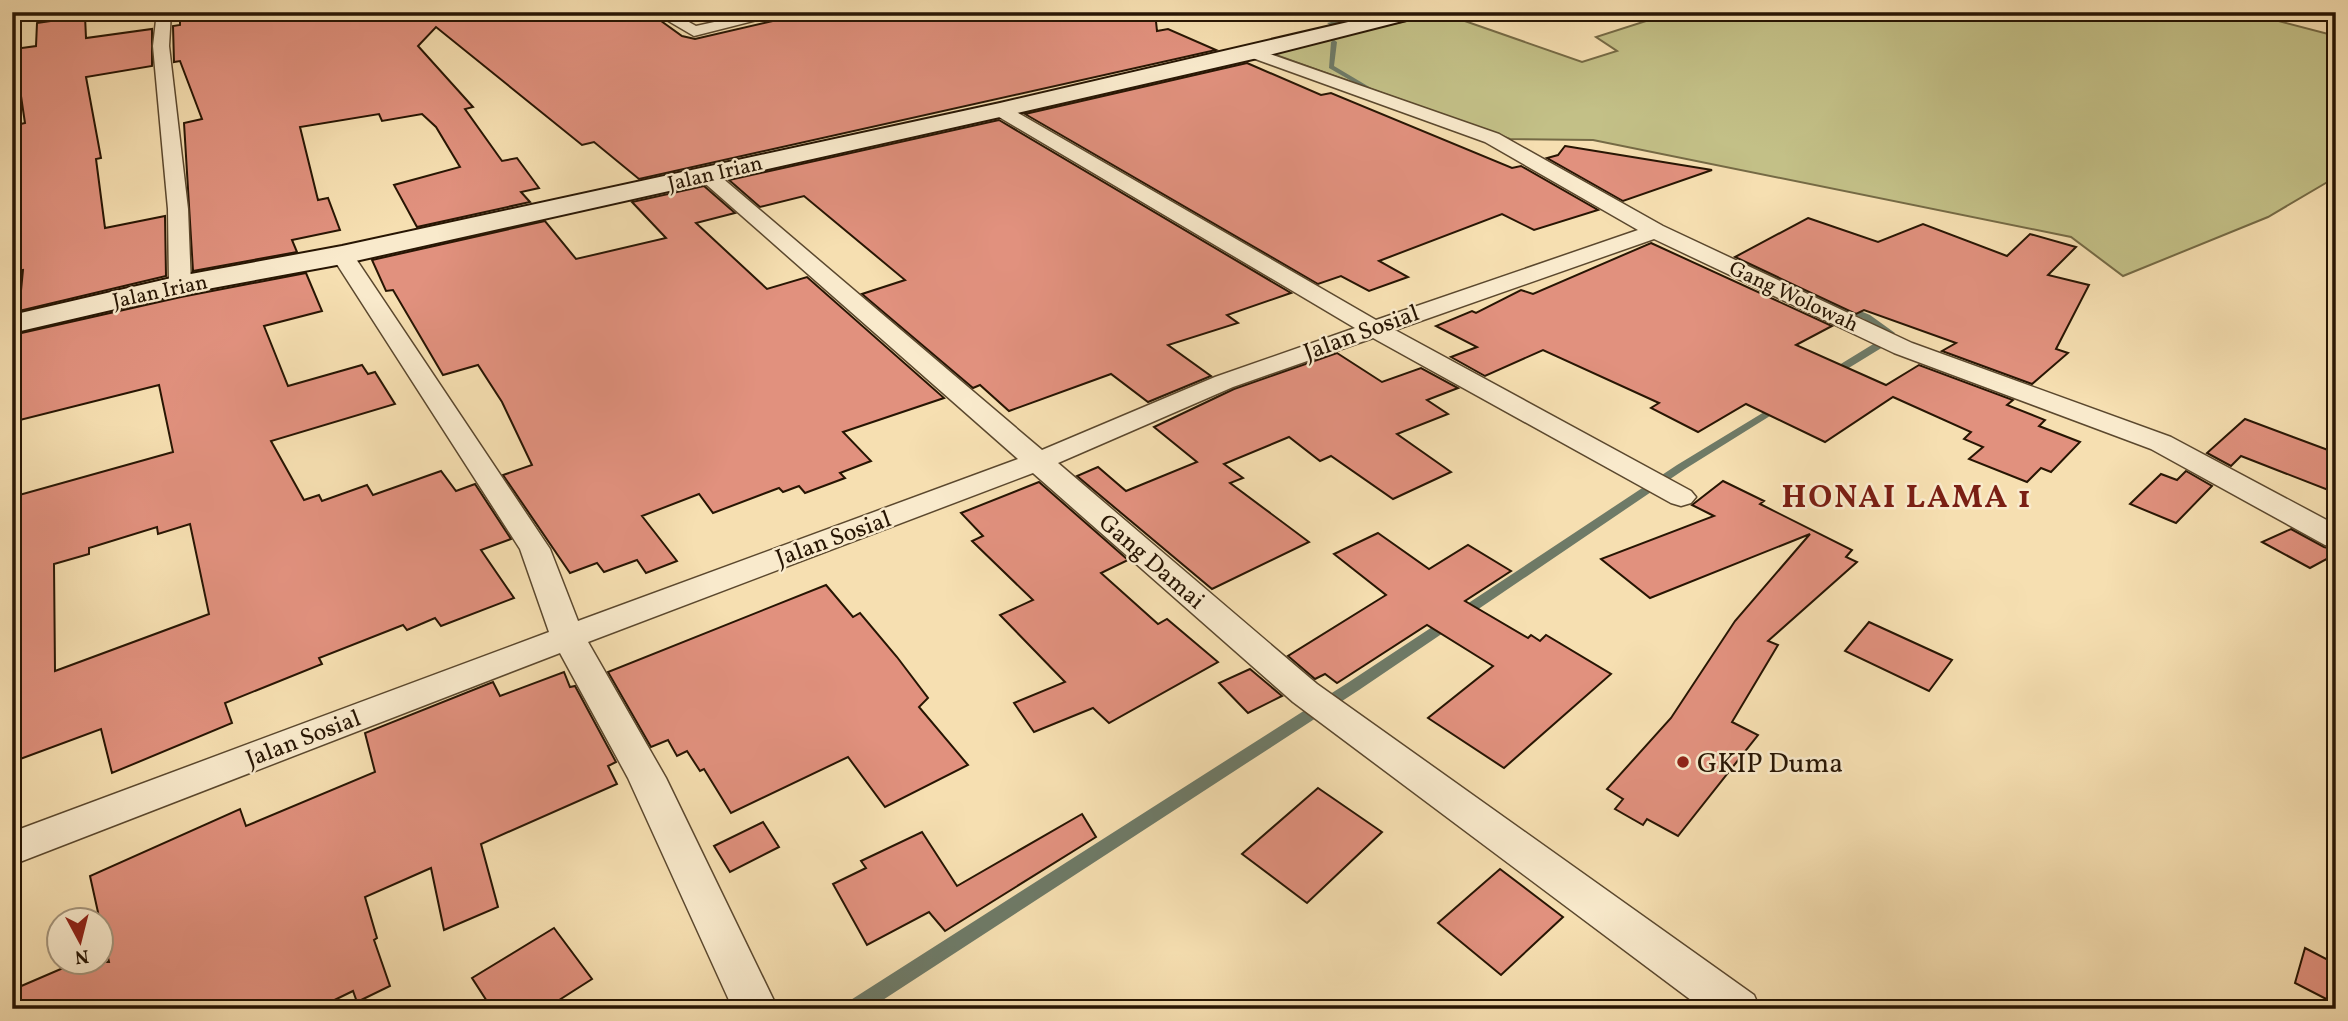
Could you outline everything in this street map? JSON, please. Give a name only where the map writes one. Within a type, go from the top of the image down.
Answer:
[{"type":"main road","name":"Jalan Irian","points":[[12,324],[180,285],[342,255],[1000,110],[1253,53],[1415,12]]},
{"type":"street","points":[[164,12],[161,46],[178,209],[180,285]]},
{"type":"street","points":[[660,12],[694,30],[782,12]]},
{"type":"street","name":"Gang Wolowah","points":[[1253,53],[1492,138],[1655,231],[1903,348],[2161,443],[2336,538]]},
{"type":"street","points":[[1000,110],[1372,328],[1509,400],[1681,496]]},
{"type":"street","name":"Gang Damai","points":[[707,174],[1037,462],[1343,723],[1619,920],[1738,1009]]},
{"type":"street","name":"Jalan Sosial","points":[[12,849],[1037,462],[1224,382],[1655,231]]},
{"type":"street","points":[[342,255],[535,549],[568,637],[647,778],[756,1009]]},
{"type":"shaded area","points":[[1674,12],[2244,12],[2336,36],[2336,177],[2268,217],[2123,276],[2071,237],[1593,140],[1510,139],[1268,52],[1442,13],[1582,62],[1617,51],[1596,37]]},
{"type":"building","points":[[180,12],[481,12],[490,18],[501,12],[611,12],[623,20],[650,13],[682,36],[695,39],[812,12],[1155,12],[1157,31],[1168,29],[1216,50],[639,179],[594,142],[582,145],[436,27],[418,46],[473,107],[465,109],[502,161],[517,158],[539,188],[521,192],[530,202],[417,227],[394,185],[460,167],[436,127],[422,114],[382,121],[379,114],[300,127],[318,200],[328,198],[340,230],[292,240],[297,252],[193,271],[184,123],[202,119],[180,61],[174,62],[173,26],[180,25]]},
{"type":"building","points":[[85,16],[86,38],[152,29],[152,66],[86,77],[101,158],[96,159],[105,228],[165,216],[166,276],[19,311],[23,270],[12,272],[12,126],[25,123],[14,49],[36,46],[37,23]]},
{"type":"building","points":[[1247,63],[1321,95],[1331,93],[1512,168],[1521,166],[1598,210],[1534,230],[1502,214],[1379,261],[1408,277],[1369,291],[1341,276],[1318,284],[1025,114]]},
{"type":"building","points":[[999,120],[1291,293],[1227,315],[1238,323],[1168,345],[1211,376],[1148,402],[1111,374],[1009,411],[980,385],[973,388],[862,294],[905,280],[804,196],[760,207],[729,180]]},
{"type":"building","points":[[1565,146],[1712,170],[1623,201],[1547,158],[1558,155]]},
{"type":"building","points":[[704,186],[735,213],[696,223],[767,289],[807,277],[944,398],[843,432],[871,461],[840,473],[845,478],[805,493],[799,486],[783,492],[779,488],[713,513],[699,494],[642,516],[677,561],[646,573],[637,560],[604,572],[597,563],[570,573],[503,475],[532,465],[502,402],[478,365],[443,375],[393,290],[386,291],[372,260],[545,221],[576,259],[666,238],[632,202]]},
{"type":"building","points":[[1808,218],[1878,242],[1923,224],[2007,256],[2030,234],[2076,247],[2048,275],[2089,285],[2056,349],[2068,353],[2032,384],[1942,351],[1956,343],[1864,310],[1856,314],[1735,257]]},
{"type":"building","points":[[1651,243],[1832,326],[1796,345],[1886,385],[1919,365],[2013,400],[2007,405],[2045,420],[2039,426],[2080,442],[2051,472],[2041,468],[2027,482],[1969,459],[1983,447],[1964,439],[1971,432],[1893,397],[1825,442],[1746,404],[1698,432],[1651,408],[1659,403],[1543,350],[1485,376],[1451,357],[1477,347],[1436,326],[1472,311],[1476,313],[1521,290],[1533,294]]},
{"type":"building","points":[[306,273],[322,311],[264,326],[288,386],[362,365],[368,374],[375,372],[395,404],[271,441],[304,500],[319,495],[322,501],[367,485],[373,495],[441,471],[456,491],[475,484],[511,539],[481,550],[514,598],[441,626],[435,618],[407,630],[403,625],[319,658],[322,664],[225,703],[232,723],[112,773],[101,729],[12,762],[12,497],[173,452],[159,385],[12,422],[12,346],[17,345],[17,334],[181,297]],"holes":[[[190,524],[209,614],[55,671],[54,564],[89,554],[89,548],[157,527],[158,534]]]},
{"type":"building","points":[[1337,353],[1382,382],[1421,368],[1458,388],[1427,400],[1448,414],[1397,434],[1451,472],[1393,499],[1331,456],[1320,461],[1289,437],[1224,464],[1243,478],[1230,483],[1309,542],[1212,589],[1077,476],[1098,467],[1126,491],[1197,462],[1154,427],[1234,389]]},
{"type":"building","points":[[2245,419],[2336,453],[2336,493],[2241,456],[2231,466],[2207,453]]},
{"type":"building","points":[[2186,471],[2212,486],[2176,523],[2130,504],[2161,474],[2177,480]]},
{"type":"building","points":[[1723,481],[1764,501],[1760,504],[1852,550],[1846,557],[1857,562],[1768,641],[1778,645],[1732,722],[1758,735],[1678,836],[1647,819],[1643,825],[1615,809],[1623,799],[1607,789],[1671,718],[1735,621],[1810,534],[1650,598],[1601,559],[1714,516],[1692,505]]},
{"type":"building","points":[[1039,482],[1128,560],[1101,573],[1158,624],[1167,619],[1218,662],[1109,723],[1093,708],[1034,732],[1014,703],[1065,682],[1000,615],[1033,600],[972,541],[983,536],[961,513]]},
{"type":"building","points":[[2291,529],[2324,547],[2336,550],[2336,554],[2310,568],[2262,542]]},
{"type":"building","points":[[1378,533],[1429,569],[1468,545],[1511,571],[1465,601],[1528,638],[1531,635],[1540,641],[1546,635],[1611,674],[1504,768],[1428,718],[1493,666],[1427,625],[1337,683],[1325,674],[1315,679],[1288,656],[1386,595],[1334,554]]},
{"type":"building","points":[[826,585],[853,617],[860,613],[897,657],[928,698],[919,707],[968,765],[885,807],[848,757],[731,813],[704,769],[700,771],[687,751],[677,756],[668,740],[651,747],[608,672]]},
{"type":"building","points":[[1869,622],[1952,660],[1929,691],[1845,651]]},
{"type":"building","points":[[1250,669],[1282,696],[1248,713],[1219,683]]},
{"type":"building","points":[[564,672],[570,687],[575,686],[616,762],[608,766],[617,784],[481,844],[498,907],[444,930],[431,868],[365,897],[377,938],[374,940],[390,986],[357,1002],[353,991],[316,1009],[12,1009],[12,990],[46,975],[116,976],[116,906],[97,906],[90,876],[240,809],[246,826],[375,772],[365,733],[493,682],[500,696]]},
{"type":"building","points":[[1318,788],[1382,832],[1307,903],[1242,854]]},
{"type":"building","points":[[1082,814],[1096,837],[945,931],[929,912],[867,945],[833,884],[866,868],[861,861],[922,832],[957,886]]},
{"type":"building","points":[[763,822],[779,847],[730,872],[714,846]]},
{"type":"building","points":[[1500,869],[1563,917],[1501,975],[1438,923]]},
{"type":"building","points":[[554,928],[592,979],[545,1009],[492,1009],[472,978]]},
{"type":"building","points":[[2305,948],[2336,964],[2336,1004],[2295,983]]},
{"type":"waterway","points":[[1330,23],[1383,12]]},
{"type":"waterway","points":[[1334,42],[1331,67],[1369,89]]},
{"type":"waterway","points":[[1746,266],[1867,317],[1890,333],[1879,345],[1830,375]]},
{"type":"waterway","points":[[853,1009],[1354,686],[1681,467],[1779,406]]},
{"type":"place","name":"GKIP Duma","points":[[1683,762]]},
{"type":"district","name":"HONAI LAMA 1","points":[[1907,496]]}]
